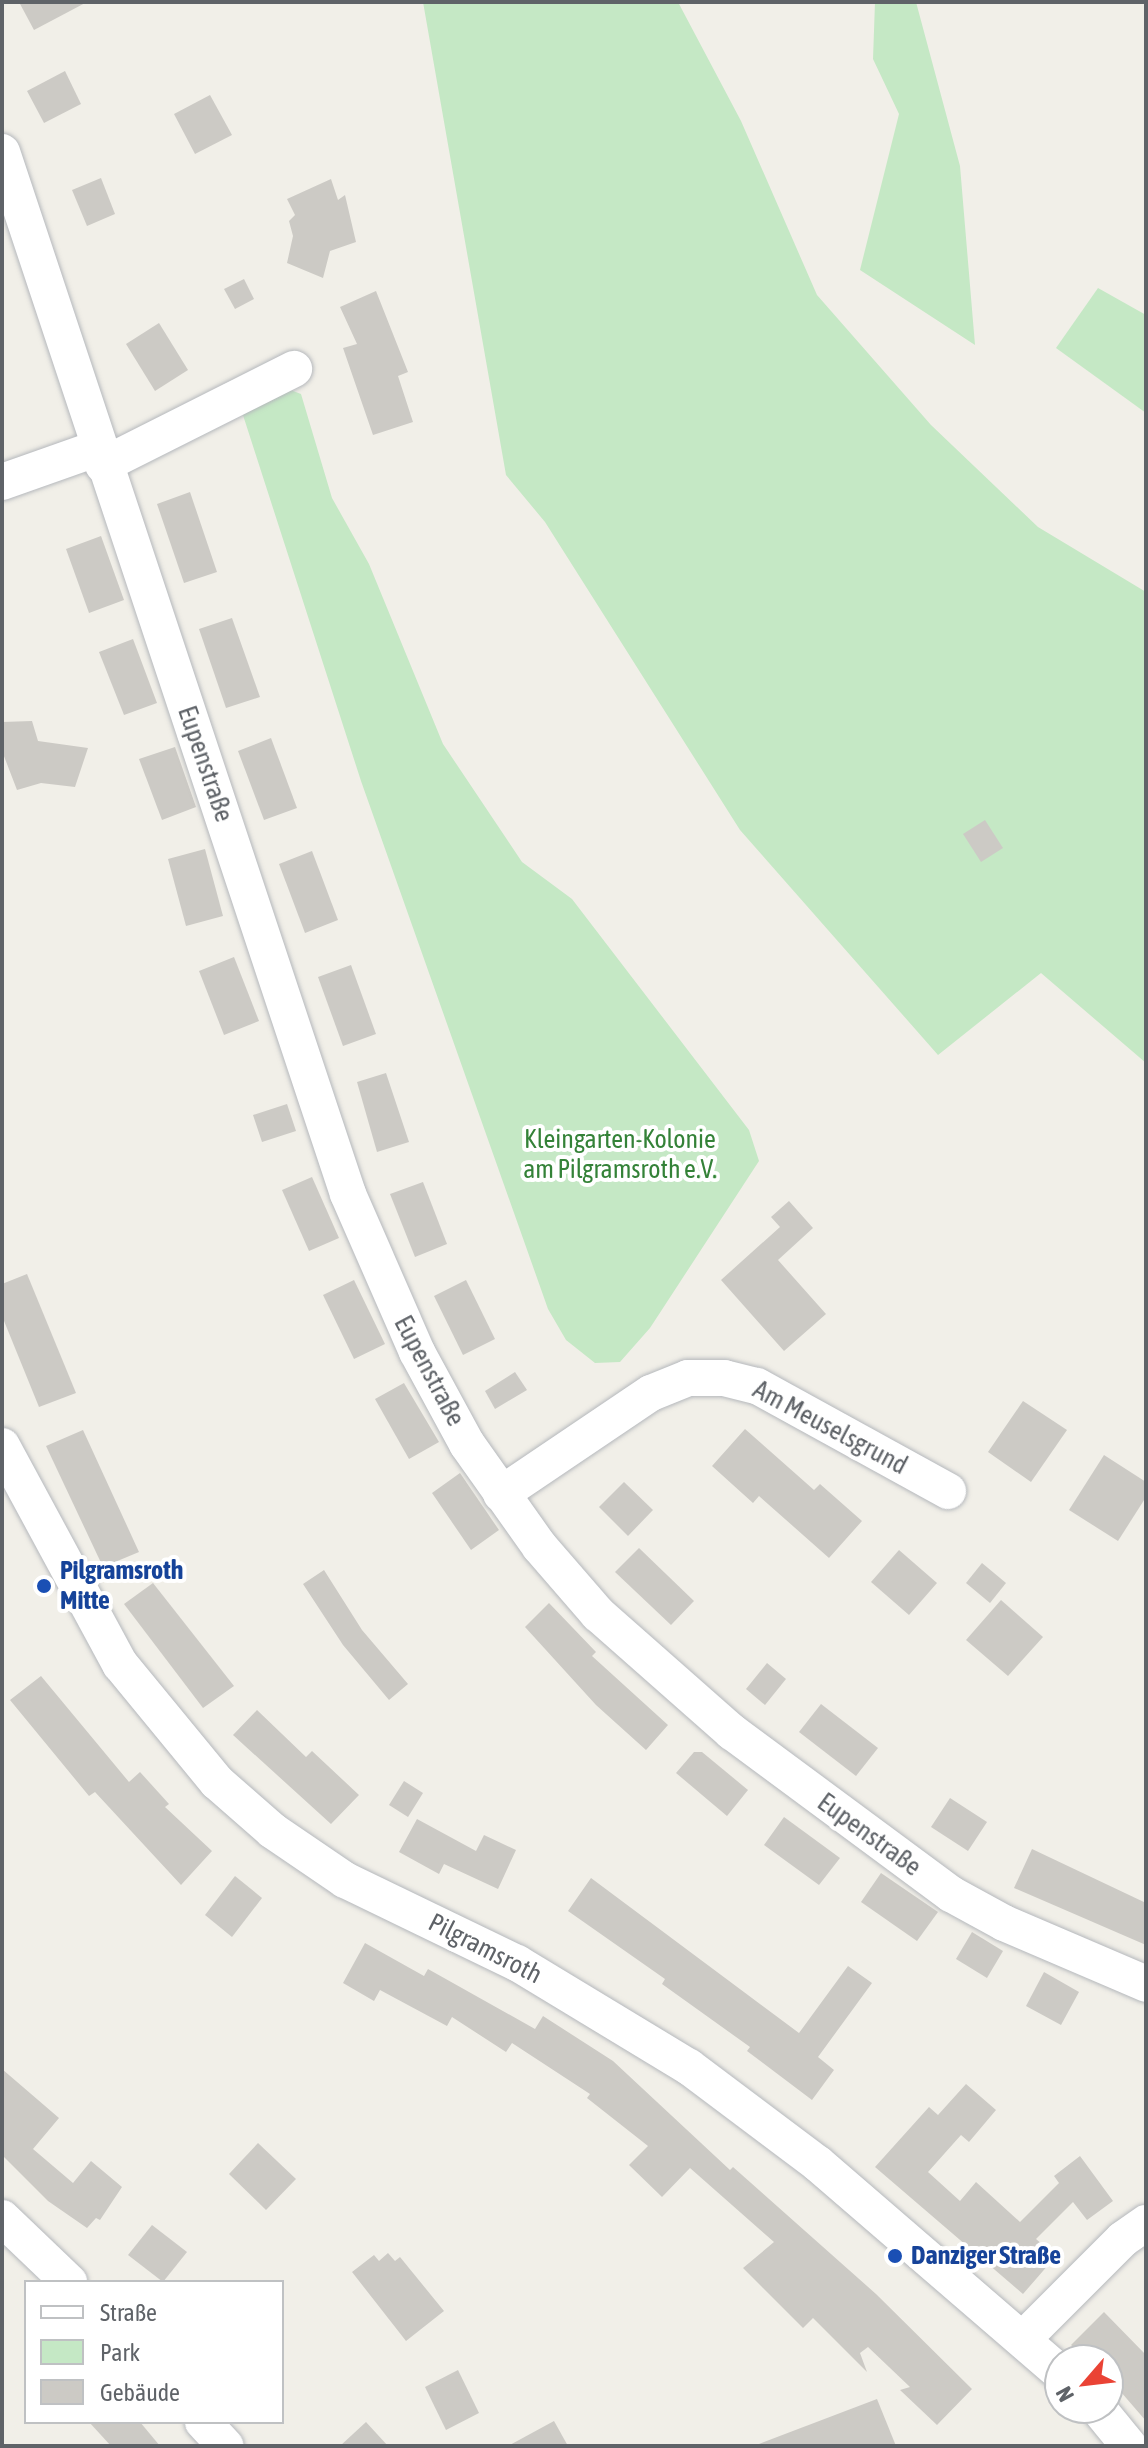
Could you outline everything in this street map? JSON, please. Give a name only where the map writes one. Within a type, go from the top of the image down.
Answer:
[{"type":"street","name":"Eupenstraße","points":[[2,152],[100,456],[370,1254],[424,1365],[501,1494],[598,1614],[673,1683],[829,1807],[925,1876],[1004,1923],[1146,1984]]},
{"type":"street","points":[[2,482],[100,456],[294,369]]},
{"type":"street","name":"Am Meuselsgrund","points":[[501,1494],[651,1393],[688,1378],[724,1378],[757,1386],[948,1491]]},
{"type":"street","name":"Pilgramsroth","points":[[2,1446],[120,1664],[217,1782],[273,1831],[345,1880],[517,1963],[689,2067],[817,2163],[1044,2358]]},
{"type":"street","points":[[2,2218],[67,2280]]},
{"type":"street","points":[[1023,2339],[1123,2239],[1146,2223]]},
{"type":"street","points":[[205,2424],[225,2446]]},
{"type":"street","points":[[1111,2424],[1129,2446]]},
{"type":"green space","points":[[423,2],[678,2],[741,121],[817,295],[931,425],[1038,527],[1146,592],[1146,1063],[1041,973],[938,1055],[740,830],[545,522],[506,475]]},
{"type":"green space","points":[[875,2],[916,2],[960,166],[975,345],[860,270],[899,114],[873,59]]},
{"type":"green space","points":[[1098,288],[1146,315],[1146,413],[1056,348]]},
{"type":"green space","name":"Kleingarten-Kolonie am Pilgramsroth e.V.","points":[[280,386],[301,394],[332,498],[369,564],[443,744],[522,862],[572,899],[749,1130],[759,1161],[650,1328],[620,1362],[595,1363],[566,1340],[548,1309],[361,781],[242,412]]},
{"type":"building","points":[[19,2],[87,2],[34,30]]},
{"type":"building","points":[[65,71],[81,104],[44,123],[27,91]]},
{"type":"building","points":[[210,95],[232,135],[195,154],[174,114]]},
{"type":"building","points":[[101,178],[115,214],[87,226],[72,190]]},
{"type":"building","points":[[331,179],[338,200],[345,195],[356,242],[330,251],[323,278],[287,263],[293,236],[289,221],[295,215],[287,199]]},
{"type":"building","points":[[244,279],[254,299],[235,309],[224,289]]},
{"type":"building","points":[[376,291],[408,372],[398,376],[413,422],[373,435],[343,348],[357,344],[340,307]]},
{"type":"building","points":[[159,323],[188,370],[155,391],[126,344]]},
{"type":"building","points":[[190,492],[217,572],[184,583],[157,504]]},
{"type":"building","points":[[101,536],[124,600],[89,613],[66,549]]},
{"type":"building","points":[[232,618],[260,697],[226,708],[199,629]]},
{"type":"building","points":[[133,639],[157,703],[124,715],[99,652]]},
{"type":"building","points":[[32,721],[38,741],[88,748],[75,787],[41,783],[17,790],[2,751],[2,722]]},
{"type":"building","points":[[271,738],[297,808],[264,820],[238,751]]},
{"type":"building","points":[[175,747],[196,807],[162,820],[139,759]]},
{"type":"building","points":[[985,820],[1003,848],[981,862],[963,834]]},
{"type":"building","points":[[205,849],[223,916],[186,926],[168,859]]},
{"type":"building","points":[[312,851],[338,920],[305,933],[279,864]]},
{"type":"building","points":[[234,957],[259,1021],[224,1035],[199,971]]},
{"type":"building","points":[[351,965],[376,1034],[343,1046],[318,977]]},
{"type":"building","points":[[386,1073],[409,1142],[377,1152],[357,1082]]},
{"type":"building","points":[[287,1104],[296,1131],[262,1142],[253,1115]]},
{"type":"building","points":[[312,1177],[339,1238],[309,1251],[282,1190]]},
{"type":"building","points":[[423,1182],[447,1244],[415,1257],[390,1194]]},
{"type":"building","points":[[789,1201],[813,1228],[778,1260],[826,1314],[784,1351],[721,1280],[780,1227],[771,1217]]},
{"type":"building","points":[[27,1274],[76,1393],[39,1407],[2,1316],[2,1284]]},
{"type":"building","points":[[354,1280],[385,1344],[354,1359],[323,1295]]},
{"type":"building","points":[[466,1280],[495,1339],[463,1355],[434,1296]]},
{"type":"building","points":[[515,1372],[527,1390],[495,1409],[485,1391]]},
{"type":"building","points":[[404,1383],[439,1442],[409,1459],[375,1399]]},
{"type":"building","points":[[1023,1401],[1067,1430],[1031,1482],[988,1452]]},
{"type":"building","points":[[745,1429],[814,1490],[820,1484],[862,1521],[829,1558],[759,1496],[753,1503],[712,1466]]},
{"type":"building","points":[[83,1430],[139,1552],[103,1567],[46,1446]]},
{"type":"building","points":[[1104,1455],[1146,1482],[1146,1497],[1118,1541],[1069,1510]]},
{"type":"building","points":[[460,1473],[499,1530],[471,1550],[432,1493]]},
{"type":"building","points":[[624,1482],[653,1510],[628,1536],[599,1507]]},
{"type":"building","points":[[639,1548],[694,1601],[671,1625],[615,1572]]},
{"type":"building","points":[[899,1550],[937,1583],[909,1615],[871,1582]]},
{"type":"building","points":[[982,1563],[1006,1583],[990,1603],[966,1583]]},
{"type":"building","points":[[324,1570],[362,1630],[408,1684],[389,1700],[343,1645],[303,1584]]},
{"type":"building","points":[[153,1583],[234,1686],[203,1708],[124,1604]]},
{"type":"building","points":[[1001,1600],[1043,1637],[1008,1676],[966,1640]]},
{"type":"building","points":[[549,1603],[596,1652],[592,1656],[668,1725],[646,1750],[596,1705],[525,1627]]},
{"type":"building","points":[[767,1663],[786,1679],[765,1705],[746,1689]]},
{"type":"building","points":[[41,1676],[129,1782],[140,1772],[169,1804],[165,1807],[212,1851],[181,1885],[95,1792],[89,1796],[10,1700]]},
{"type":"building","points":[[821,1704],[878,1748],[856,1776],[799,1732]]},
{"type":"building","points":[[257,1710],[306,1757],[312,1751],[359,1795],[331,1824],[233,1735]]},
{"type":"building","points":[[694,1752],[702,1752],[748,1790],[727,1816],[676,1773]]},
{"type":"building","points":[[404,1781],[423,1793],[408,1817],[389,1805]]},
{"type":"building","points":[[950,1798],[987,1822],[968,1851],[931,1827]]},
{"type":"building","points":[[784,1817],[840,1858],[819,1885],[764,1845]]},
{"type":"building","points":[[417,1819],[476,1851],[484,1835],[516,1850],[498,1889],[444,1864],[439,1874],[399,1852]]},
{"type":"building","points":[[1032,1849],[1146,1903],[1146,1945],[1014,1888]]},
{"type":"building","points":[[881,1873],[938,1912],[917,1941],[861,1902]]},
{"type":"building","points":[[235,1876],[262,1898],[232,1937],[205,1915]]},
{"type":"building","points":[[591,1878],[799,2033],[848,1966],[872,1983],[818,2057],[834,2070],[812,2100],[747,2051],[750,2047],[662,1984],[665,1979],[568,1911]]},
{"type":"building","points":[[972,1932],[1003,1951],[987,1978],[956,1959]]},
{"type":"building","points":[[365,1943],[424,1976],[428,1969],[535,2029],[543,2016],[613,2061],[730,2170],[733,2167],[876,2294],[972,2389],[937,2425],[900,2390],[910,2387],[868,2347],[860,2353],[867,2372],[813,2318],[803,2328],[743,2268],[774,2242],[690,2168],[662,2197],[629,2165],[648,2146],[587,2098],[590,2094],[512,2043],[506,2052],[452,2017],[447,2026],[380,1990],[374,2001],[343,1983]]},
{"type":"building","points":[[1044,1972],[1079,1992],[1061,2025],[1026,2006]]},
{"type":"building","points":[[2,2069],[59,2118],[33,2149],[73,2183],[91,2161],[122,2187],[100,2220],[96,2218],[87,2228],[48,2201],[2,2155]]},
{"type":"building","points":[[966,2084],[996,2110],[969,2142],[961,2135],[928,2172],[960,2201],[976,2182],[1020,2222],[1059,2183],[1054,2176],[1080,2156],[1113,2201],[1087,2220],[1073,2202],[1036,2239],[1056,2256],[1023,2294],[875,2167],[929,2107],[938,2115]]},
{"type":"building","points":[[258,2143],[296,2179],[266,2210],[229,2174]]},
{"type":"building","points":[[152,2225],[187,2252],[165,2280],[128,2255]]},
{"type":"building","points":[[388,2253],[395,2261],[400,2257],[444,2311],[406,2341],[352,2272],[374,2255],[379,2261]]},
{"type":"building","points":[[1104,2312],[1146,2355],[1146,2421],[1124,2396],[1124,2344],[1072,2344]]},
{"type":"building","points":[[458,2370],[479,2413],[446,2430],[425,2387]]},
{"type":"building","points":[[877,2399],[896,2446],[759,2446],[759,2444]]},
{"type":"building","points":[[554,2421],[568,2446],[508,2446]]},
{"type":"building","points":[[366,2422],[388,2446],[340,2446]]},
{"type":"building","points":[[91,2424],[142,2424],[160,2446],[111,2446]]},
{"type":"place","name":"Pilgramsroth Mitte","points":[[44,1586]]},
{"type":"place","name":"Danziger Straße","points":[[895,2256]]}]
